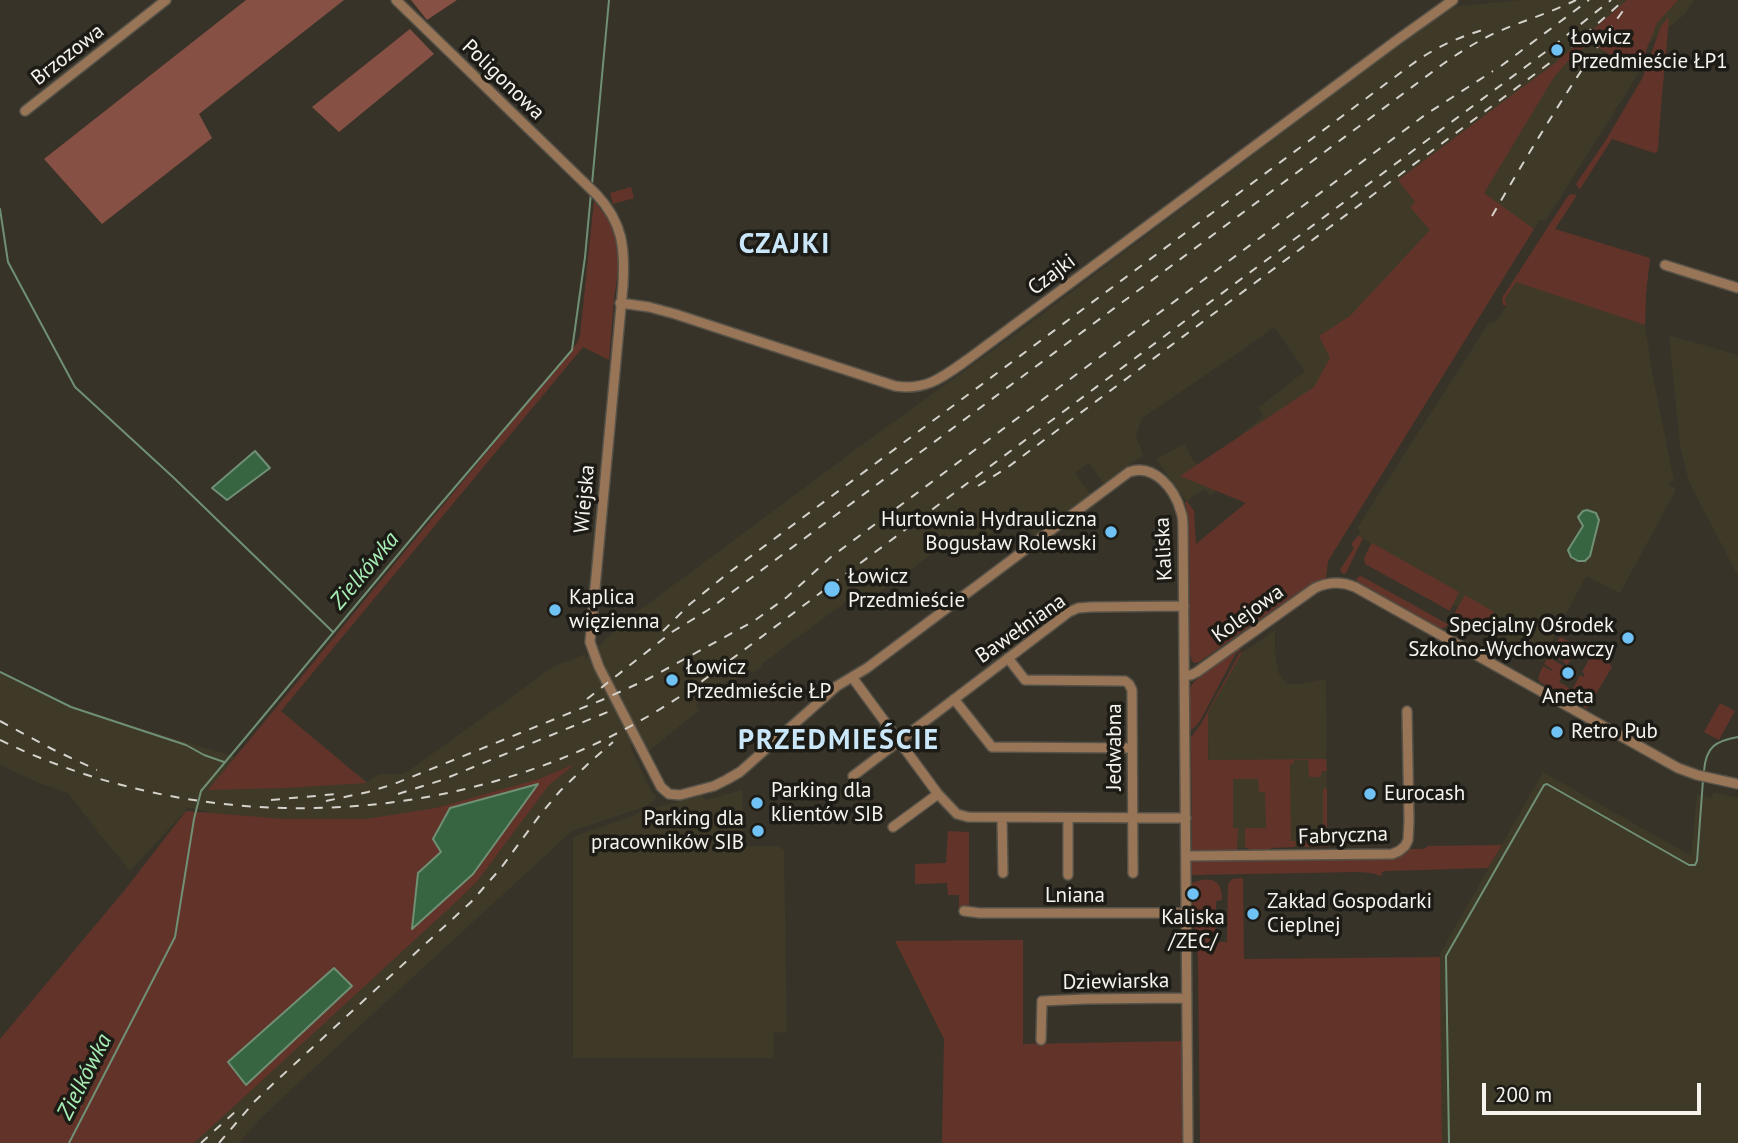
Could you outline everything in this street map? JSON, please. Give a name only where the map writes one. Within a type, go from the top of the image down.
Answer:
[{"type":"street","name":"Brzozowa","points":[[25,111],[166,0]]},
{"type":"street","name":"Poligonowa","points":[[396,0],[597,195]]},
{"type":"street","name":"Czajki","points":[[620,303],[675,314],[895,386],[914,387],[932,383],[967,360],[1453,0]]},
{"type":"street","name":"Wiejska","points":[[597,195],[620,230],[624,259],[590,642],[601,671],[630,729],[661,787],[668,794]]},
{"type":"street","points":[[1665,265],[1738,288]]},
{"type":"street","name":"Kaliska","points":[[668,794],[680,795],[708,788],[740,772],[837,686],[867,668],[1119,479],[1135,470],[1155,474],[1170,489],[1183,520],[1188,1143]]},
{"type":"street","name":"Kolejowa","points":[[1184,675],[1197,672],[1315,589],[1341,583],[1355,587],[1670,764],[1697,775],[1738,784]]},
{"type":"street","name":"Bawełniana","points":[[853,776],[1069,612],[1078,608],[1184,606]]},
{"type":"street","name":"Jedwabna","points":[[1008,658],[1025,680],[1125,681],[1129,684],[1132,690],[1133,873]]},
{"type":"street","points":[[852,677],[938,794],[961,816],[1185,818]]},
{"type":"street","points":[[954,699],[992,747],[1131,748]]},
{"type":"street","name":"Fabryczna","points":[[1186,856],[1368,855],[1392,854],[1398,851],[1408,840],[1407,711]]},
{"type":"street","points":[[893,827],[938,794]]},
{"type":"street","points":[[1002,818],[1003,873]]},
{"type":"street","points":[[1068,818],[1068,875]]},
{"type":"street","name":"Lniana","points":[[964,911],[1186,913]]},
{"type":"street","name":"Dziewiarska","points":[[1041,1040],[1042,1001],[1187,998]]},
{"type":"shaded area","points":[[246,0],[344,0],[199,114],[212,138],[102,224],[44,159]]},
{"type":"shaded area","points":[[411,0],[457,0],[427,20]]},
{"type":"shaded area","points":[[1522,0],[1694,0],[1684,15],[1648,44],[1634,67],[1640,71],[1546,220],[1539,220],[1534,229],[1528,225],[1287,542],[1222,522],[1246,503],[1220,488],[1210,496],[1205,489],[1186,501],[1156,459],[1185,444],[1201,469],[1263,416],[1258,408],[1305,371],[1274,327],[1142,418],[1136,436],[1143,455],[1104,484],[1089,463],[1075,473],[1090,494],[1034,536],[1017,514],[972,549],[960,533],[874,597],[878,604],[868,612],[855,595],[753,673],[749,669],[730,684],[727,681],[696,705],[699,710],[648,752],[640,737],[630,746],[652,793],[657,797],[647,806],[572,831],[314,1068],[259,1120],[239,1143],[150,1143],[191,926],[207,811],[188,808],[130,871],[68,793],[0,765],[0,673],[65,706],[236,757],[270,717],[278,772],[357,773],[367,782],[379,774],[404,774],[553,667],[585,654],[585,660],[621,624],[1021,330],[1450,7]]},
{"type":"shaded area","points":[[1627,0],[1678,0],[1657,23],[1640,71],[1590,43],[1554,77],[1484,193],[1534,229],[1328,561],[1326,579],[1299,592],[1195,663],[1190,655],[1189,522],[1185,502],[1187,501],[1194,511],[1196,544],[1246,503],[1180,476],[1314,387],[1330,358],[1319,336],[1350,316],[1430,230],[1410,207],[1415,202],[1398,180],[1554,64]]},
{"type":"shaded area","points":[[1669,17],[1658,151],[1654,153],[1612,139],[1579,189],[1576,184],[1643,77],[1661,26]]},
{"type":"shaded area","points":[[410,29],[434,54],[339,132],[312,107]]},
{"type":"shaded area","points":[[631,187],[634,198],[613,204],[610,193]]},
{"type":"shaded area","points":[[1571,194],[1577,195],[1555,229],[1650,258],[1645,325],[1516,282],[1505,299],[1507,306],[1503,305],[1502,298]]},
{"type":"shaded area","points":[[594,201],[611,222],[619,265],[609,360],[583,347],[281,711],[367,783],[208,790],[577,343],[580,336]]},
{"type":"shaded area","points":[[1516,281],[1645,325],[1674,481],[1668,483],[1676,490],[1620,593],[1586,576],[1541,662],[1484,629],[1486,623],[1365,555],[1371,543],[1358,536],[1360,531],[1357,528],[1488,324],[1496,322],[1507,306],[1505,299]]},
{"type":"shaded area","points":[[1669,335],[1738,355],[1738,576],[1689,482],[1680,446]]},
{"type":"shaded area","points":[[255,451],[270,468],[227,500],[212,488]]},
{"type":"shaded area","points":[[1587,510],[1596,513],[1599,520],[1590,556],[1585,561],[1578,561],[1571,557],[1568,550],[1583,526],[1578,517]]},
{"type":"shaded area","points":[[1358,536],[1363,538],[1346,573],[1343,574],[1340,570],[1354,548],[1351,544]]},
{"type":"shaded area","points":[[1372,543],[1459,592],[1450,611],[1365,564],[1364,558]]},
{"type":"shaded area","points":[[1360,576],[1453,627],[1452,629],[1447,625],[1440,628],[1358,582],[1356,579]]},
{"type":"shaded area","points":[[1465,595],[1494,612],[1487,624],[1478,627],[1454,614]]},
{"type":"shaded area","points":[[1275,630],[1278,672],[1288,684],[1326,679],[1327,847],[1209,848],[1208,713],[1242,653]]},
{"type":"shaded area","points":[[1560,637],[1570,642],[1560,660],[1550,654]]},
{"type":"shaded area","points":[[1572,643],[1607,661],[1612,667],[1587,709],[1540,682],[1538,678],[1543,666],[1553,670],[1544,664],[1548,657],[1567,668],[1559,682],[1572,690],[1580,675],[1583,677],[1585,674],[1582,672],[1591,656],[1578,649],[1567,665],[1562,661]]},
{"type":"shaded area","points":[[1239,648],[1241,650],[1236,653],[1200,721],[1190,730],[1188,700],[1192,685],[1203,673]]},
{"type":"shaded area","points":[[1247,649],[1242,653],[1208,713],[1208,760],[1326,759],[1327,771],[1322,771],[1320,777],[1310,777],[1308,760],[1294,760],[1293,764],[1290,764],[1291,841],[1296,841],[1295,847],[1271,848],[1270,852],[1252,852],[1245,848],[1245,828],[1266,828],[1265,792],[1259,792],[1258,779],[1233,779],[1233,828],[1238,828],[1237,850],[1194,852],[1191,737],[1201,724],[1239,654]]},
{"type":"shaded area","points":[[1720,703],[1735,711],[1719,740],[1704,732]]},
{"type":"shaded area","points":[[575,764],[549,785],[478,880],[458,900],[194,1143],[0,1143],[0,1039],[124,891],[186,811],[285,819],[366,819],[436,808],[539,779]],"holes":[[[352,986],[246,1085],[228,1062]]]},
{"type":"shaded area","points":[[1543,772],[1691,856],[1697,794],[1712,798],[1713,792],[1738,798],[1738,1143],[1442,1143],[1440,954]]},
{"type":"shaded area","points":[[538,784],[473,874],[412,929],[418,873],[441,852],[433,839],[450,808]]},
{"type":"shaded area","points":[[1327,788],[1327,847],[1302,847],[1304,842],[1323,840],[1323,789]]},
{"type":"shaded area","points":[[742,790],[744,846],[778,846],[784,850],[787,1032],[774,1033],[773,1058],[573,1058],[573,838],[634,814],[701,795],[706,800]]},
{"type":"shaded area","points":[[948,831],[969,832],[969,908],[959,908],[959,895],[948,895],[947,883],[915,884],[915,864],[946,863]]},
{"type":"shaded area","points":[[1502,845],[1488,868],[1385,871],[1381,876],[1359,872],[1192,875],[1191,862],[1398,857],[1409,849],[1424,849],[1428,846]]},
{"type":"shaded area","points":[[1243,878],[1244,959],[1440,957],[1442,1143],[1200,1143],[1198,959],[1192,883],[1210,880],[1218,884],[1222,900],[1216,901],[1216,942],[1227,942],[1228,884],[1232,879]]},
{"type":"shaded area","points":[[1023,940],[1023,1044],[1184,1041],[1184,1143],[942,1143],[944,1039],[895,941]]},
{"type":"shaded area","points":[[334,968],[352,986],[246,1085],[228,1062]]},
{"type":"waterway","name":"Zielkówka","points":[[592,184],[609,0]]},
{"type":"waterway","name":"Zielkówka","points":[[69,1143],[175,937],[201,791],[572,350],[591,193]]},
{"type":"waterway","points":[[0,209],[8,262],[75,387],[174,478],[333,632]]},
{"type":"waterway","points":[[0,672],[71,707],[186,745],[224,762]]},
{"type":"waterway","points":[[1704,771],[1707,756],[1713,746],[1738,737]]},
{"type":"waterway","points":[[1449,1143],[1446,956],[1544,785],[1547,784],[1689,865],[1695,865],[1703,780]]},
{"type":"railway","points":[[587,699],[672,632],[708,610],[1443,64],[1495,33],[1576,0]]},
{"type":"railway","points":[[1501,66],[1589,0]]},
{"type":"railway","points":[[0,740],[86,774],[175,797],[266,807],[358,806],[449,793],[538,767],[622,731],[701,682],[1552,47],[1611,0]]},
{"type":"railway","points":[[978,486],[1008,467],[1575,44],[1624,0]]},
{"type":"railway","points":[[1492,216],[1555,110],[1625,8]]},
{"type":"railway","points":[[663,631],[690,604],[727,574],[1411,65],[1448,43],[1489,28]]},
{"type":"railway","points":[[326,801],[394,784],[602,700],[648,679],[754,621],[787,597],[831,557],[1425,115],[1493,71]]},
{"type":"railway","points":[[398,794],[442,780],[610,711]]},
{"type":"railway","points":[[0,721],[97,770]]},
{"type":"railway","points":[[219,1143],[255,1101],[471,902],[501,868],[560,791],[613,742]]},
{"type":"railway","points":[[271,800],[337,794]]},
{"type":"railway","points":[[201,1143],[236,1111]]},
{"type":"place","name":"Łowicz Przedmieście ŁP1","points":[[1557,50]]},
{"type":"place","name":"Hurtownia Hydrauliczna Bogusław Rolewski","points":[[1111,532]]},
{"type":"place","name":"Łowicz Przedmieście","points":[[832,589]]},
{"type":"place","name":"Kaplica więzienna","points":[[555,610]]},
{"type":"place","name":"Specjalny Ośrodek Szkolno-Wychowawczy","points":[[1628,638]]},
{"type":"place","name":"Aneta","points":[[1568,673]]},
{"type":"place","name":"Łowicz Przedmieście ŁP","points":[[672,680]]},
{"type":"place","name":"Retro Pub","points":[[1557,732]]},
{"type":"place","name":"Eurocash","points":[[1370,794]]},
{"type":"place","name":"Parking dla klientów SIB","points":[[757,803]]},
{"type":"place","name":"Parking dla pracowników SIB","points":[[758,831]]},
{"type":"place","name":"Kaliska /ZEC/","points":[[1193,894]]},
{"type":"place","name":"Zakład Gospodarki Cieplnej","points":[[1253,914]]},
{"type":"district","name":"CZAJKI","points":[[785,245]]},
{"type":"district","name":"PRZEDMIEŚCIE","points":[[839,741]]}]
